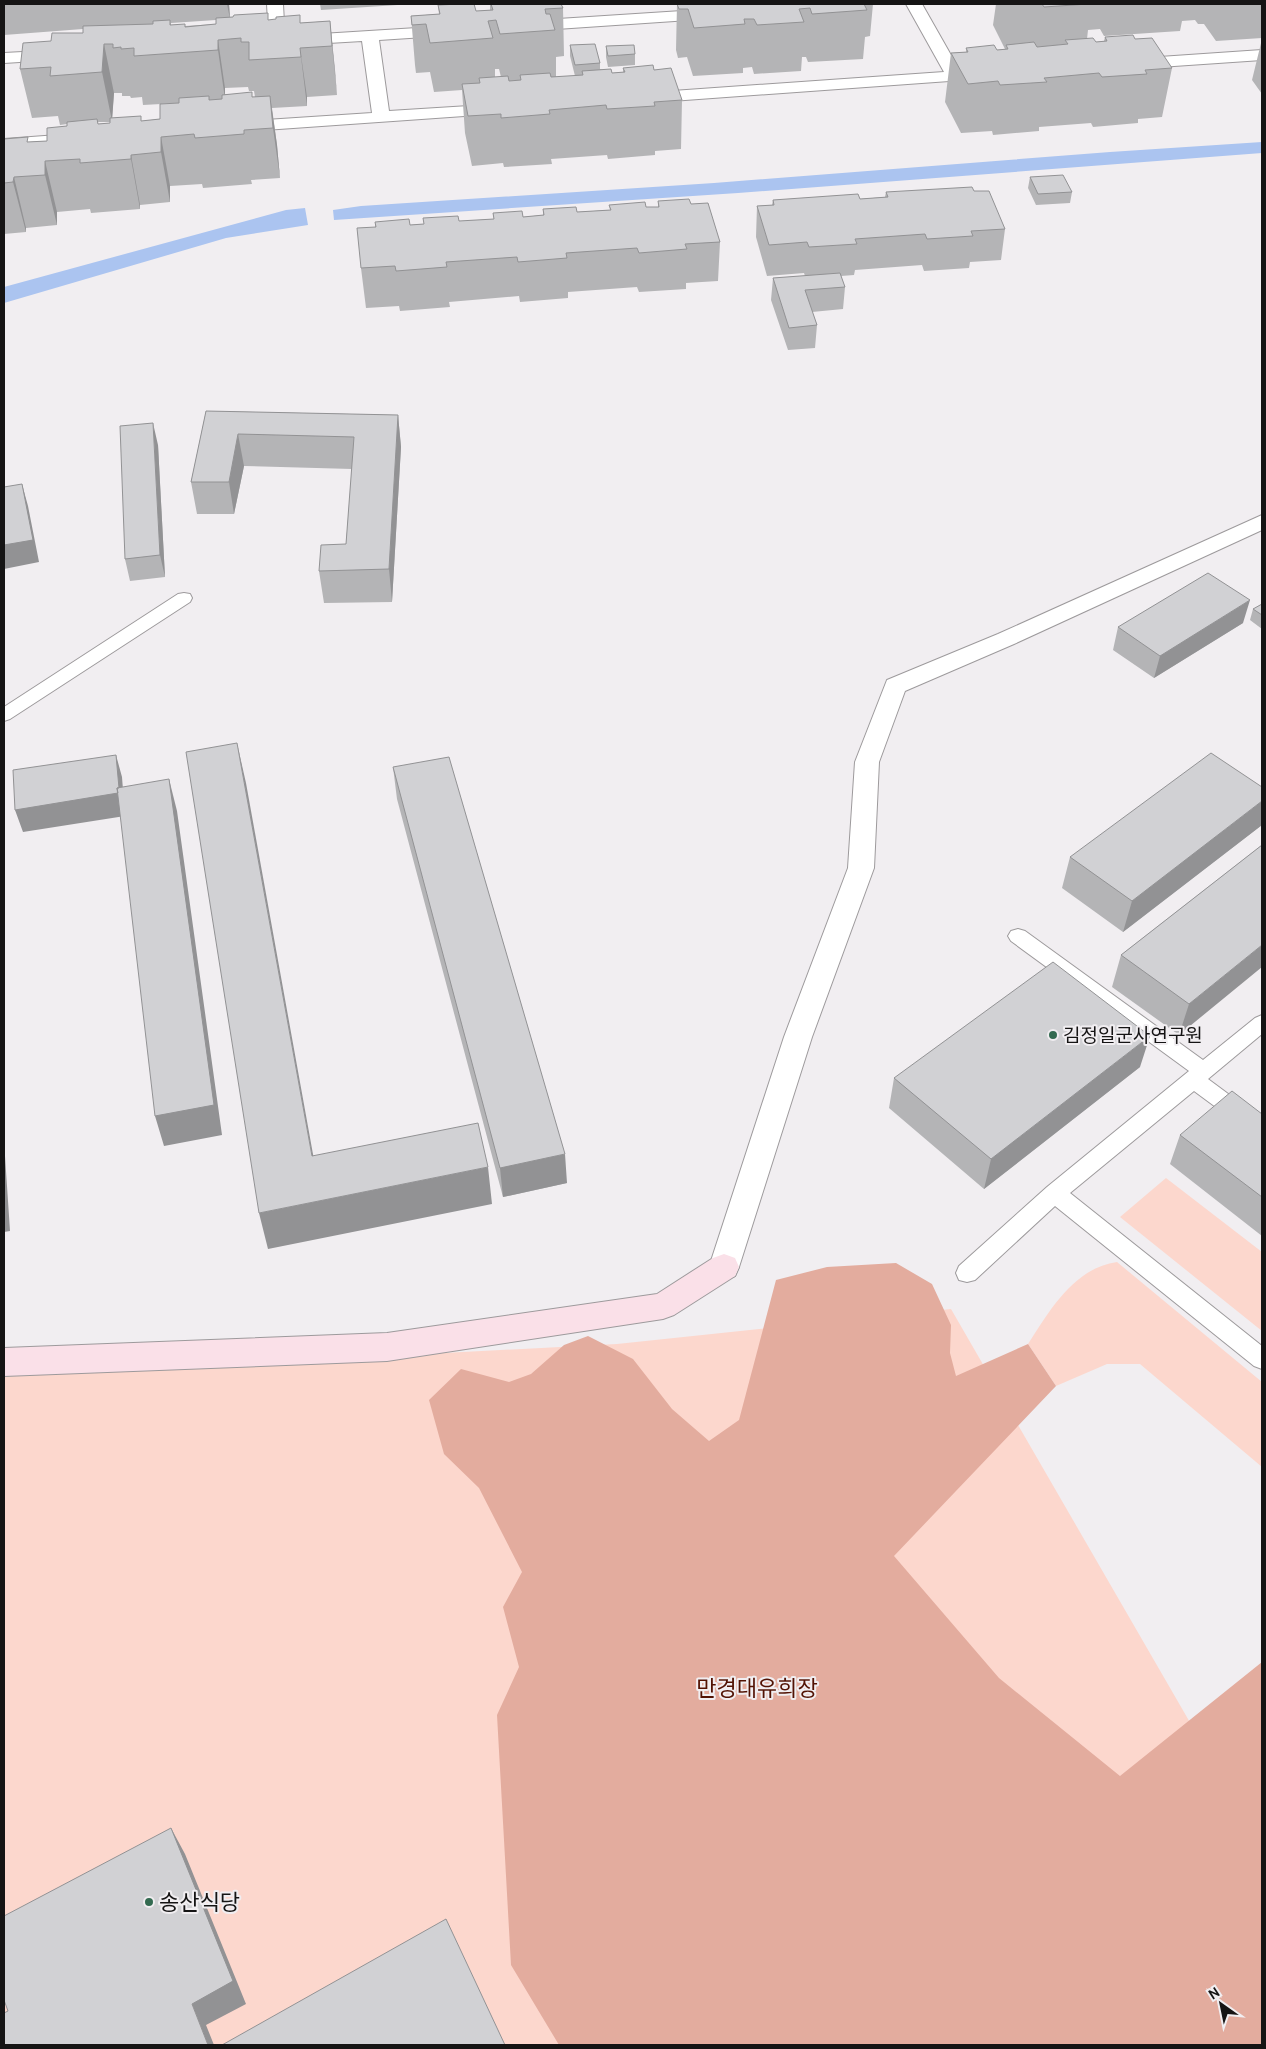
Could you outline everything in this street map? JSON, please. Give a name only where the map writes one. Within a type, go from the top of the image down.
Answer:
[{"type":"street","points":[[275,4],[277,42]]},
{"type":"street","points":[[914,4],[955,76]]},
{"type":"street","points":[[509,27],[726,13]]},
{"type":"street","points":[[257,43],[469,30]]},
{"type":"street","points":[[370,36],[381,117]]},
{"type":"street","points":[[4,58],[72,54]]},
{"type":"street","points":[[1114,65],[1262,55]]},
{"type":"street","points":[[629,100],[1005,73]]},
{"type":"street","points":[[222,128],[520,107]]},
{"type":"street","points":[[4,144],[103,137]]},
{"type":"street","points":[[4,1362],[387,1348],[663,1306],[724,1268],[798,1038],[861,868],[867,762],[895,686],[1006,639],[1262,522]]},
{"type":"lane","points":[[4,715],[184,598]]},
{"type":"lane","points":[[1018,936],[1199,1076],[1262,1130]]},
{"type":"lane","points":[[968,1273],[1055,1193],[1262,1023]]},
{"type":"lane","points":[[1055,1193],[1262,1359]]},
{"type":"green space","points":[[1166,1178],[1262,1252],[1262,1331],[1120,1217]]},
{"type":"green space","points":[[1117,1262],[1262,1382],[1262,1467],[1140,1364],[1107,1364],[1056,1386],[1028,1344],[1065,1292],[1088,1273],[1102,1266]]},
{"type":"green space","points":[[896,1263],[932,1284],[951,1325],[950,1353],[956,1376],[1028,1344],[1056,1386],[894,1556],[999,1678],[1120,1776],[1262,1662],[1262,2045],[559,2045],[511,1965],[497,1715],[519,1667],[503,1607],[522,1572],[479,1488],[444,1454],[429,1400],[461,1369],[509,1382],[531,1374],[564,1345],[588,1336],[633,1359],[672,1409],[709,1441],[739,1420],[776,1280],[827,1267]]},
{"type":"green space","name":"만경대유희장","points":[[951,1309],[1262,1847],[1262,2045],[4,2045],[4,1376],[617,1344]]},
{"type":"water","points":[[1262,142],[1262,153],[738,193],[334,220],[333,210],[361,206],[714,183]]},
{"type":"water","points":[[305,208],[308,225],[226,238],[4,303],[4,287],[286,210]]},
{"type":"building","points":[[474,4],[476,11],[493,10],[491,4],[561,4],[563,8],[545,9],[546,14],[550,14],[555,30],[500,34],[496,20],[488,21],[493,38],[430,43],[426,24],[412,25],[411,16],[440,14],[438,5]]},
{"type":"building","points":[[677,4],[864,4],[867,10],[812,14],[810,8],[799,9],[804,22],[757,25],[754,19],[744,19],[745,24],[694,28],[688,9],[679,9]]},
{"type":"building","points":[[1042,4],[1088,4],[1044,7]]},
{"type":"building","points":[[268,13],[268,20],[276,19],[276,17],[300,15],[300,23],[330,21],[332,46],[300,48],[301,57],[249,60],[249,42],[241,42],[241,38],[218,40],[218,50],[134,56],[134,48],[113,48],[113,44],[104,44],[102,72],[50,76],[51,67],[20,69],[23,43],[51,41],[52,33],[83,33],[83,26],[153,24],[153,21],[170,20],[170,25],[185,24],[185,27],[216,24],[216,18]]},
{"type":"building","points":[[1133,35],[1135,39],[1152,38],[1172,68],[1145,70],[1147,74],[1102,77],[1099,73],[1044,78],[1047,82],[1000,85],[998,81],[968,84],[951,53],[968,52],[966,48],[994,45],[997,50],[1008,49],[1006,45],[1034,42],[1037,47],[1068,44],[1065,40],[1093,38],[1096,42],[1107,41],[1105,37]]},
{"type":"building","points":[[595,44],[600,63],[575,65],[570,45]]},
{"type":"building","points":[[634,45],[635,54],[608,56],[606,46]]},
{"type":"building","points":[[653,65],[654,70],[671,68],[682,100],[654,102],[655,106],[607,109],[606,105],[549,110],[550,114],[501,118],[501,114],[468,116],[462,84],[480,83],[479,78],[508,76],[509,81],[521,80],[520,75],[550,73],[551,77],[583,75],[582,71],[611,69],[612,73],[625,72],[623,68]]},
{"type":"building","points":[[252,92],[252,97],[270,96],[273,128],[244,130],[244,134],[195,138],[194,134],[161,137],[161,152],[131,155],[131,159],[80,163],[80,159],[45,161],[45,175],[14,177],[13,182],[4,183],[4,139],[28,137],[27,142],[47,141],[47,128],[67,126],[67,122],[97,119],[98,124],[110,123],[110,118],[141,116],[141,121],[160,119],[160,104],[179,103],[179,98],[209,96],[209,100],[222,99],[222,95]]},
{"type":"building","points":[[1063,175],[1072,192],[1038,194],[1030,177]]},
{"type":"building","points":[[972,187],[974,191],[989,191],[1005,229],[971,231],[973,236],[927,239],[925,234],[855,239],[857,244],[809,247],[807,242],[769,245],[757,206],[774,205],[773,200],[858,194],[860,199],[888,197],[886,192]]},
{"type":"building","points":[[689,199],[691,204],[708,203],[720,242],[685,244],[687,249],[639,253],[637,248],[566,253],[567,258],[518,262],[517,257],[446,262],[447,267],[396,271],[395,266],[361,268],[357,228],[376,227],[375,222],[409,219],[410,225],[424,224],[423,218],[458,216],[459,221],[494,219],[493,213],[522,211],[523,217],[544,215],[543,209],[576,207],[577,212],[611,210],[609,205],[645,202],[646,207],[659,207],[658,201]]},
{"type":"building","points":[[840,273],[845,287],[805,290],[817,325],[789,328],[773,278]]},
{"type":"building","points":[[206,411],[398,415],[389,569],[319,571],[321,545],[346,544],[354,437],[238,434],[229,482],[191,482]]},
{"type":"building","points":[[153,423],[160,555],[125,559],[120,426]]},
{"type":"building","points":[[22,484],[33,540],[4,545],[4,487]]},
{"type":"building","points":[[1208,573],[1250,600],[1160,656],[1118,627]]},
{"type":"building","points":[[1262,604],[1262,615],[1253,609]]},
{"type":"building","points":[[237,743],[312,1156],[478,1123],[488,1167],[259,1213],[186,752]]},
{"type":"building","points":[[1211,753],[1262,787],[1262,801],[1132,901],[1070,857]]},
{"type":"building","points":[[116,755],[118,793],[15,810],[13,770]]},
{"type":"building","points":[[449,757],[565,1154],[500,1168],[393,767]]},
{"type":"building","points":[[169,779],[214,1105],[155,1116],[117,788]]},
{"type":"building","points":[[1262,845],[1262,945],[1189,1004],[1121,955]]},
{"type":"building","points":[[1053,962],[1150,1036],[991,1159],[894,1078]]},
{"type":"building","points":[[1232,1091],[1262,1114],[1262,1197],[1180,1135]]},
{"type":"building","name":"송산식당","points":[[171,1828],[233,1981],[192,2004],[208,2045],[4,2045],[4,2013],[8,2011],[4,2000],[4,1916]]},
{"type":"building","points":[[446,1919],[505,2045],[222,2045]]},
{"type":"place","name":"김정일군사연구원","points":[[1053,1035]]},
{"type":"place","name":"송산식당","points":[[149,1902]]}]
